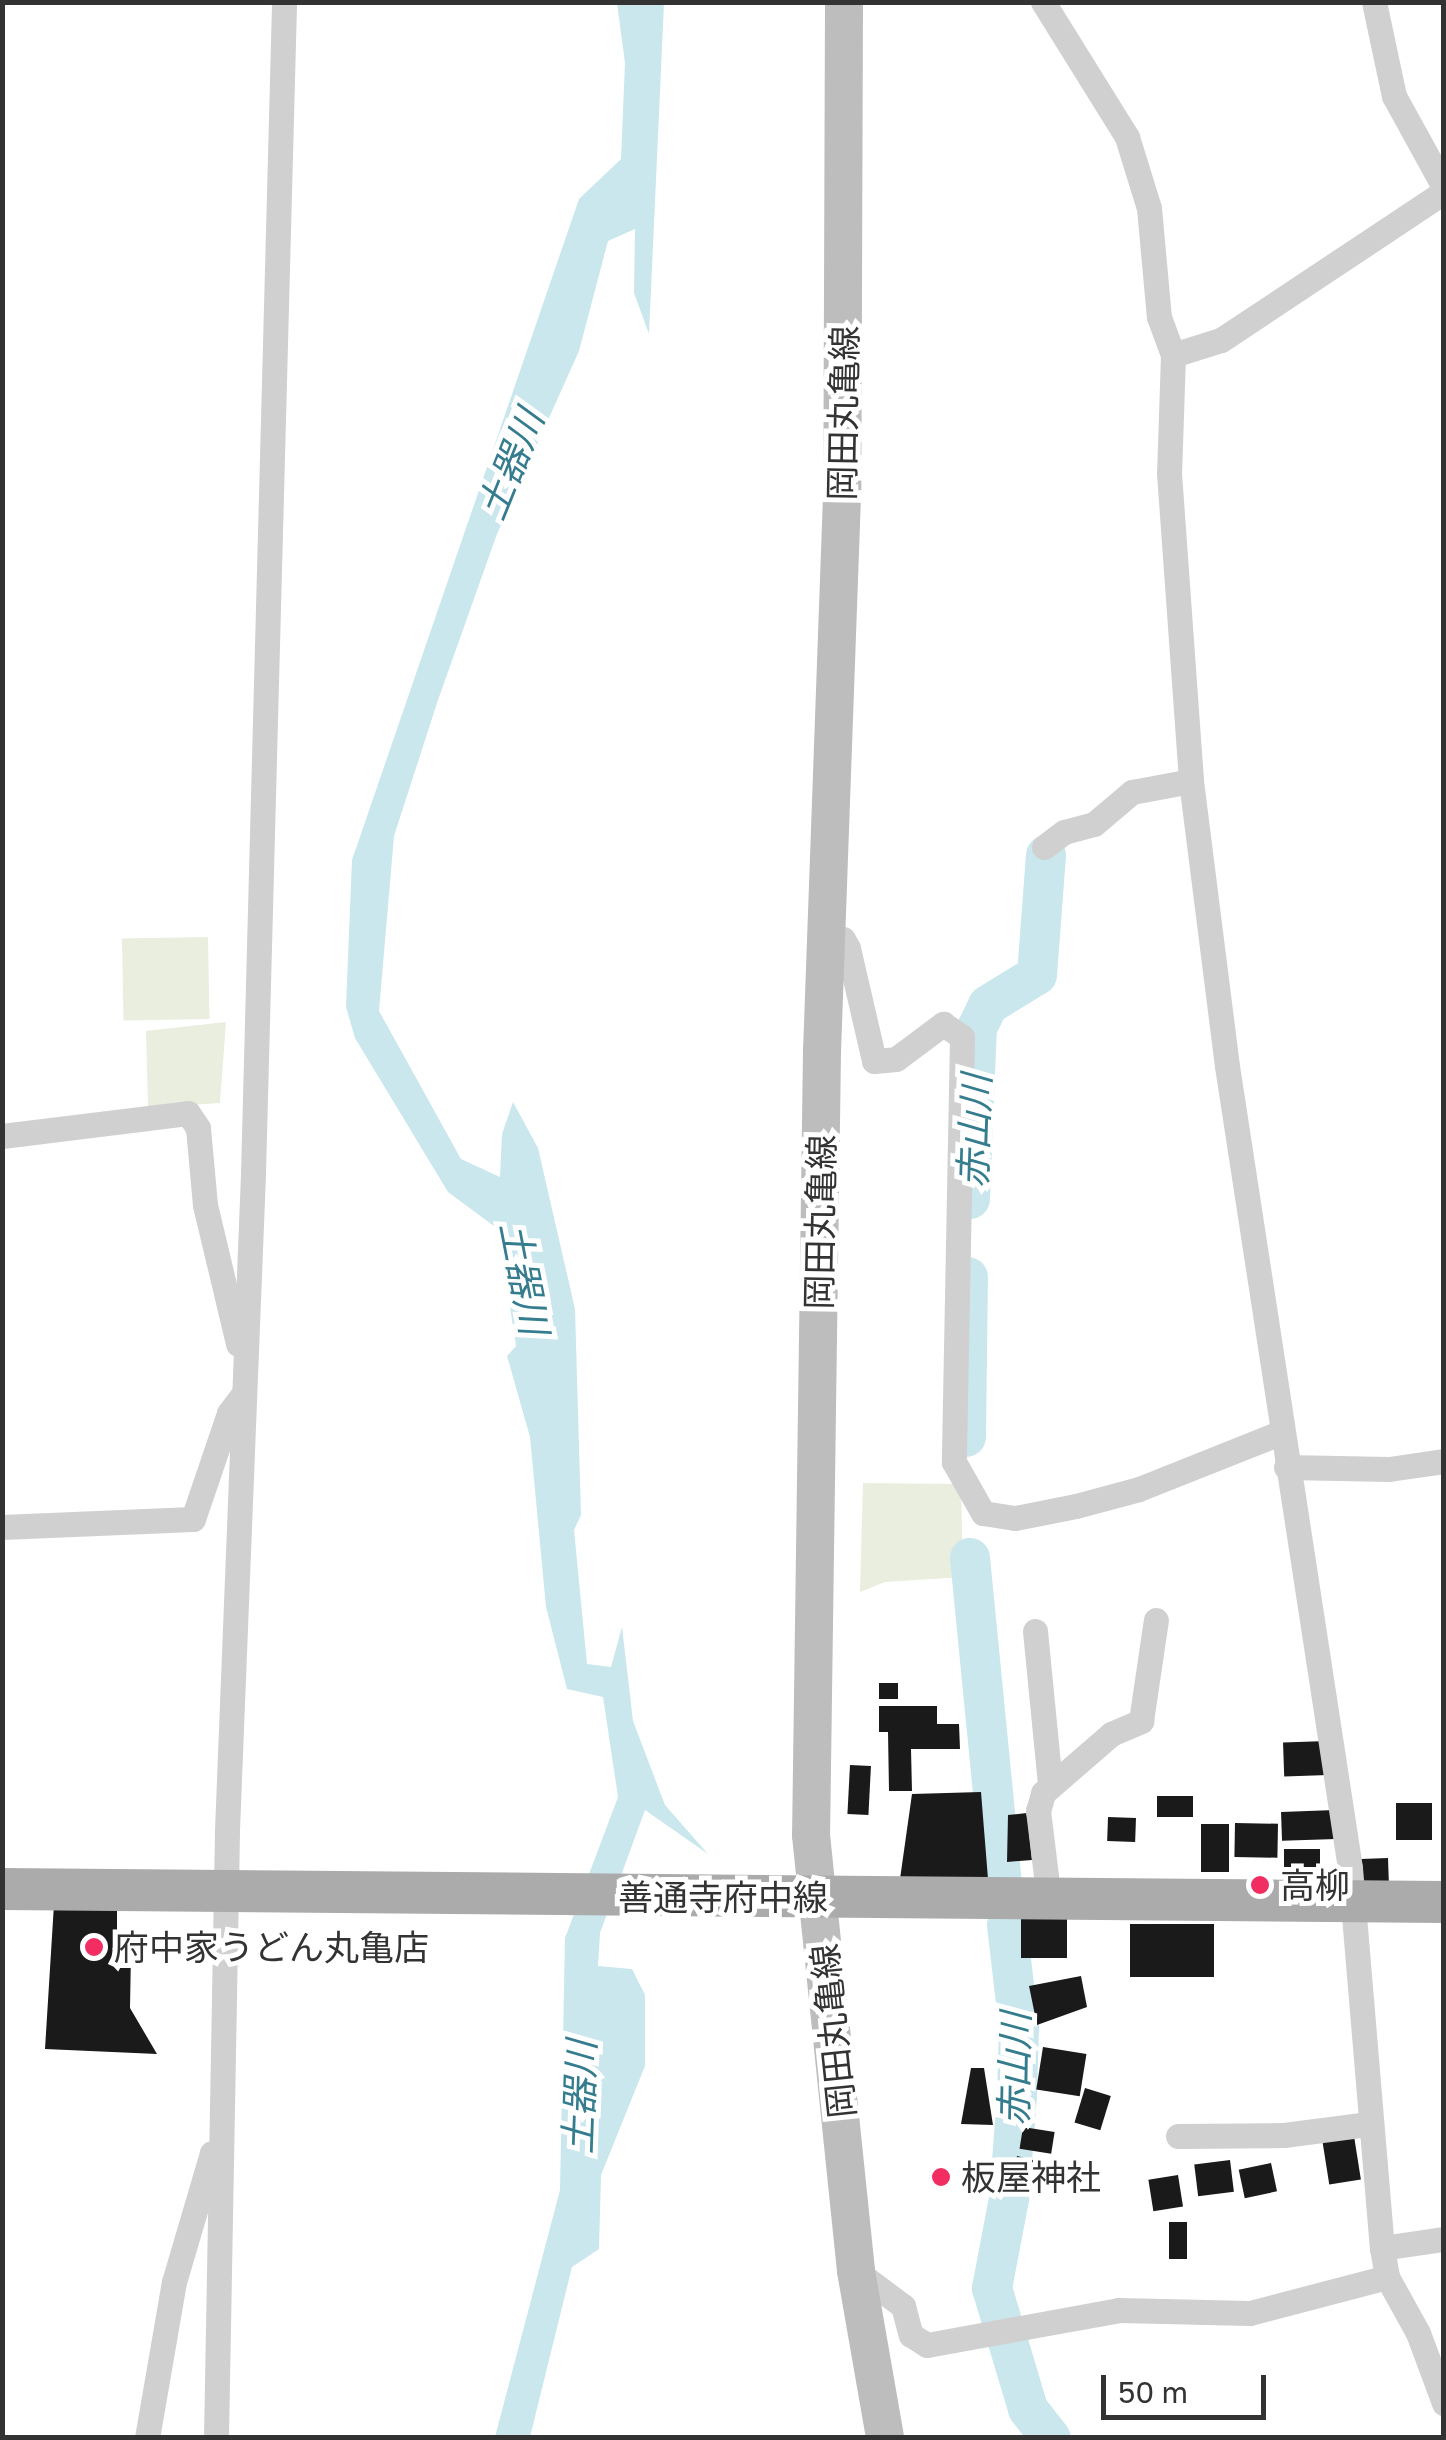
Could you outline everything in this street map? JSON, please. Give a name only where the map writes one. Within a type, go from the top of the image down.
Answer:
[{"type":"main road","name":"岡田丸亀線","points":[[844,2],[842,496],[827,938],[811,1835],[856,2271],[885,2438]]},
{"type":"main road","name":"善通寺府中線","points":[[2,1889],[752,1899],[1444,1902]]},
{"type":"street","points":[[216,2438],[228,1890],[284,2]]},
{"type":"street","points":[[845,57],[856,2]]},
{"type":"street","points":[[1043,2],[1126,138],[1141,174],[1159,317],[1173,355],[1169,473],[1190,781],[1286,1467],[1352,1899],[1382,2248],[1387,2278],[1418,2333],[1444,2403]]},
{"type":"street","points":[[1173,355],[1221,340],[1444,189],[1394,96],[1374,2]]},
{"type":"street","points":[[1044,846],[1064,832],[1094,824],[1132,792],[1190,781]]},
{"type":"street","points":[[827,938],[843,939],[848,948],[874,1062],[896,1059],[943,1024],[962,1038],[954,1462],[983,1513],[1015,1518],[1076,1506],[1138,1489],[1282,1432]]},
{"type":"street","points":[[2,1136],[188,1113],[198,1128],[204,1206],[245,1382],[229,1413],[193,1519],[2,1527]]},
{"type":"street","points":[[1286,1467],[1388,1469],[1444,1461]]},
{"type":"street","points":[[1049,1900],[1038,1811],[1050,1783],[1111,1734],[1141,1721],[1156,1620]]},
{"type":"street","points":[[1035,1631],[1050,1783]]},
{"type":"street","points":[[1178,2136],[1284,2135],[1369,2124]]},
{"type":"street","points":[[147,2438],[174,2282],[212,2153],[223,2153]]},
{"type":"street","points":[[1382,2248],[1444,2239]]},
{"type":"street","points":[[856,2271],[903,2306],[918,2342],[1007,2334],[1119,2310],[1250,2314],[1387,2278]]},
{"type":"green space","points":[[208,937],[209,1019],[123,1020],[122,939]]},
{"type":"green space","points":[[226,1022],[220,1103],[148,1108],[146,1031]]},
{"type":"green space","points":[[863,1483],[961,1484],[963,1577],[885,1582],[860,1592]]},
{"type":"water","name":"土器川","points":[[617,3],[664,3],[649,334],[634,293],[635,229],[608,241],[579,351],[497,534],[438,700],[394,836],[379,1011],[461,1159],[500,1177],[502,1134],[513,1102],[538,1148],[575,1309],[581,1515],[574,1530],[587,1664],[611,1667],[622,1627],[633,1721],[665,1805],[708,1854],[645,1810],[600,1933],[598,1966],[632,1969],[645,1995],[645,2066],[601,2175],[599,2249],[572,2267],[530,2437],[495,2437],[560,2190],[565,1938],[618,1797],[603,1697],[567,1689],[546,1607],[530,1437],[507,1356],[516,1346],[498,1229],[448,1192],[355,1038],[346,1007],[352,860],[579,199],[621,159],[625,63]]},
{"type":"building","points":[[879,1683],[898,1683],[898,1699],[879,1699]]},
{"type":"building","points":[[879,1706],[937,1706],[937,1724],[959,1724],[960,1749],[911,1749],[912,1791],[889,1791],[888,1732],[879,1732]]},
{"type":"building","points":[[1327,1741],[1328,1775],[1284,1777],[1283,1743]]},
{"type":"building","points":[[850,1765],[871,1766],[868,1815],[847,1814]]},
{"type":"building","points":[[981,1792],[988,1879],[900,1879],[912,1794]]},
{"type":"building","points":[[1157,1796],[1193,1796],[1193,1817],[1157,1817]]},
{"type":"building","points":[[1396,1803],[1432,1803],[1432,1840],[1396,1840]]},
{"type":"building","points":[[1335,1810],[1336,1839],[1282,1841],[1281,1812]]},
{"type":"building","points":[[1027,1813],[1032,1860],[1007,1862],[1008,1815]]},
{"type":"building","points":[[1108,1817],[1136,1818],[1135,1842],[1107,1841]]},
{"type":"building","points":[[1235,1823],[1278,1824],[1277,1858],[1234,1857]]},
{"type":"building","points":[[1201,1824],[1229,1824],[1229,1872],[1201,1872]]},
{"type":"building","points":[[1284,1849],[1320,1849],[1320,1868],[1284,1868]]},
{"type":"building","points":[[1388,1858],[1389,1884],[1362,1885],[1361,1859]]},
{"type":"building","points":[[54,1904],[117,1905],[117,1952],[131,1952],[130,2008],[157,2054],[45,2049]]},
{"type":"building","points":[[1021,1918],[1067,1918],[1067,1958],[1021,1958]]},
{"type":"building","points":[[1130,1924],[1214,1924],[1214,1977],[1130,1977]]},
{"type":"building","points":[[1081,1976],[1087,2007],[1037,2025],[1029,1986]]},
{"type":"building","points":[[1043,2047],[1086,2054],[1080,2096],[1036,2089]]},
{"type":"building","points":[[971,2068],[984,2068],[993,2125],[961,2124]]},
{"type":"building","points":[[1085,2088],[1111,2096],[1100,2130],[1074,2122]]},
{"type":"building","points":[[1023,2127],[1055,2132],[1051,2154],[1020,2149]]},
{"type":"building","points":[[1354,2136],[1361,2179],[1329,2184],[1322,2141]]},
{"type":"building","points":[[1017,2156],[1048,2164],[1040,2196],[1009,2188]]},
{"type":"building","points":[[1230,2160],[1234,2192],[1198,2196],[1194,2164]]},
{"type":"building","points":[[1271,2163],[1277,2191],[1245,2198],[1239,2170]]},
{"type":"building","points":[[1178,2175],[1183,2207],[1153,2211],[1148,2180]]},
{"type":"building","points":[[1169,2222],[1187,2222],[1187,2259],[1169,2259]]},
{"type":"waterway","name":"赤山川","points":[[970,1199],[977,1028],[988,1005],[1037,975],[1046,855]]},
{"type":"waterway","name":"赤山川","points":[[966,1437],[968,1277]]},
{"type":"waterway","name":"赤山川","points":[[970,1558],[1002,1883]]},
{"type":"waterway","name":"赤山川","points":[[1007,1925],[1019,2028],[1017,2096],[1009,2199],[992,2288],[1028,2409],[1051,2438]]},
{"type":"place","name":"高柳","points":[[1260,1885]]},
{"type":"place","name":"府中家うどん丸亀店","points":[[94,1947]]},
{"type":"place","name":"板屋神社","points":[[941,2177]]}]
